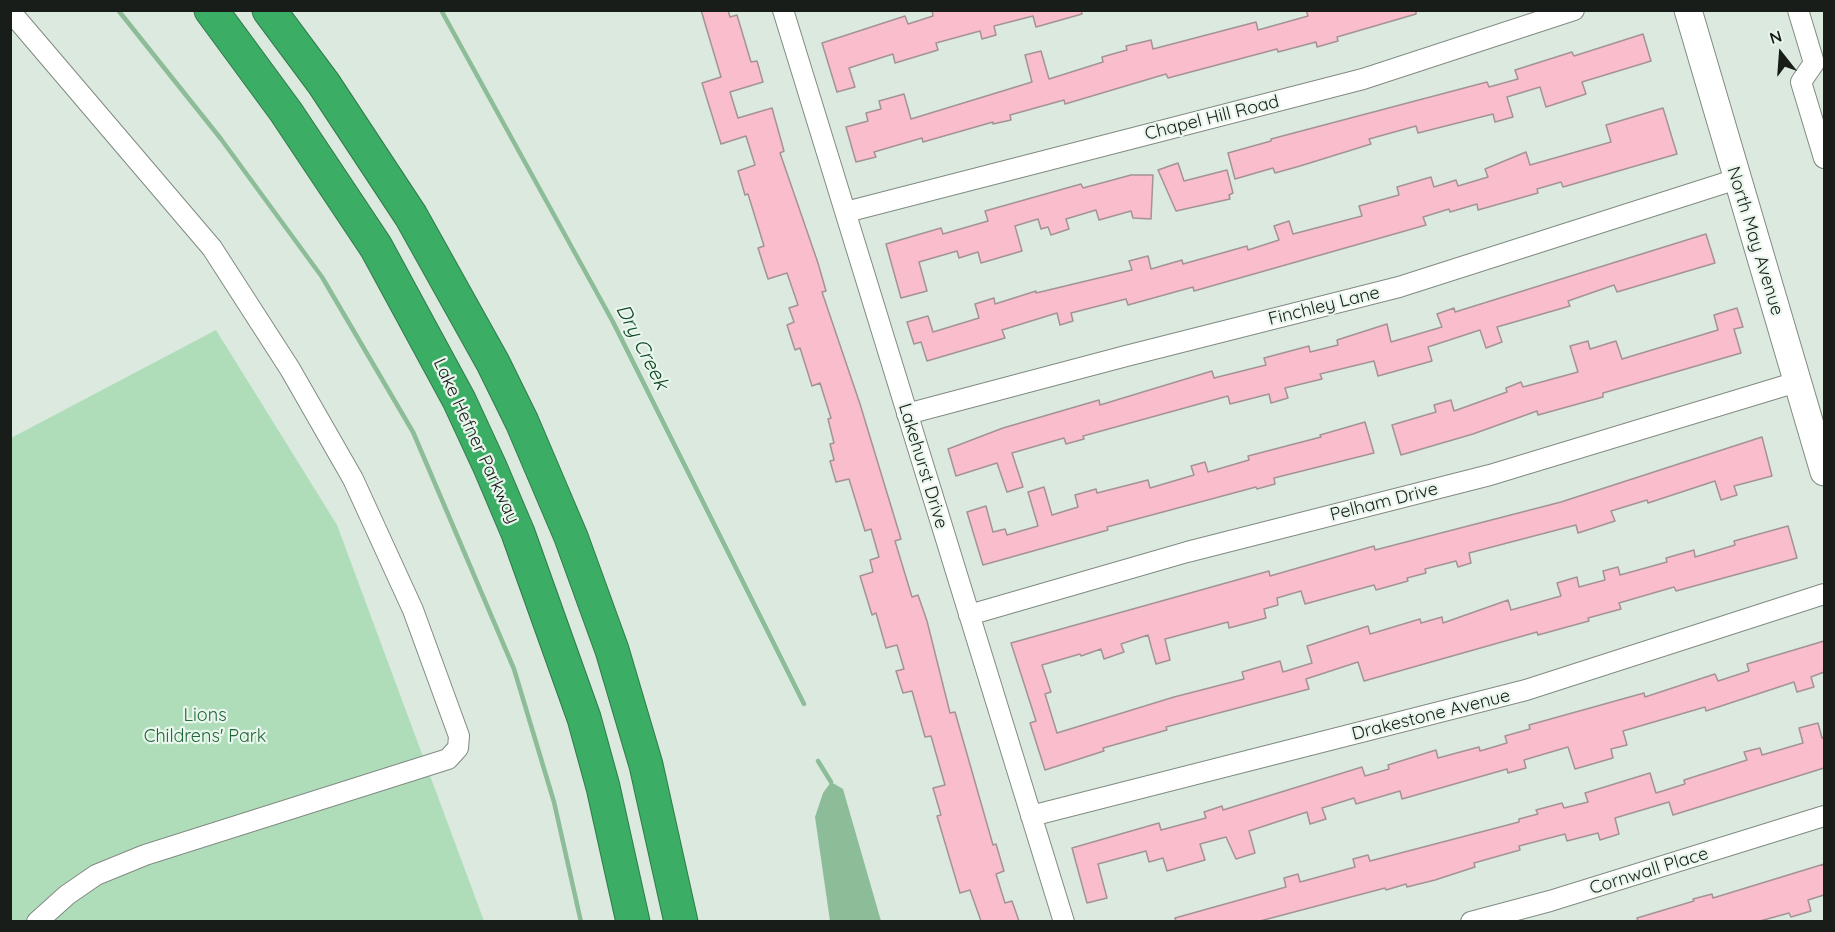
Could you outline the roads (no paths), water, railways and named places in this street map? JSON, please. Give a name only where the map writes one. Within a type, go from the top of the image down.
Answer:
[{"type":"highway","name":"Lake Hefner Parkway","points":[[211,10],[286,112],[376,247],[477,438],[518,533],[562,651],[603,787],[633,921]]},
{"type":"highway","points":[[269,10],[324,84],[411,216],[452,287],[522,422],[571,537],[612,650],[646,765],[681,921]]},
{"type":"highway","points":[[289,10],[324,84]]},
{"type":"main road","name":"North May Avenue","points":[[1688,10],[1797,382],[1822,455]]},
{"type":"street","name":"Lakehurst Drive","points":[[783,10],[1064,921]]},
{"type":"street","name":"Chapel Hill Road","points":[[846,212],[1363,79],[1574,10]]},
{"type":"street","points":[[1798,10],[1819,61],[1801,81],[1824,158]]},
{"type":"street","points":[[10,11],[212,248],[290,369],[353,479],[408,600],[459,736],[458,748],[448,759],[145,855],[96,876],[67,895],[37,921]]},
{"type":"street","name":"Finchley Lane","points":[[907,414],[1399,287],[1737,179]]},
{"type":"street","name":"Pelham Drive","points":[[969,615],[1186,552],[1490,475],[1797,382]]},
{"type":"street","name":"Drakestone Avenue","points":[[1031,816],[1526,690],[1824,594]]},
{"type":"street","name":"Cornwall Place","points":[[1471,921],[1550,901],[1824,816]]},
{"type":"waterway","points":[[118,10],[221,139],[322,277],[413,432],[514,669],[554,802],[581,922]]},
{"type":"waterway","name":"Dry Creek","points":[[441,10],[613,322],[804,704]]},
{"type":"waterway","name":"Dry Creek","points":[[818,761],[831,782]]},
{"type":"park label","name":"Lions Childrens' Park","points":[[205,726]]}]
